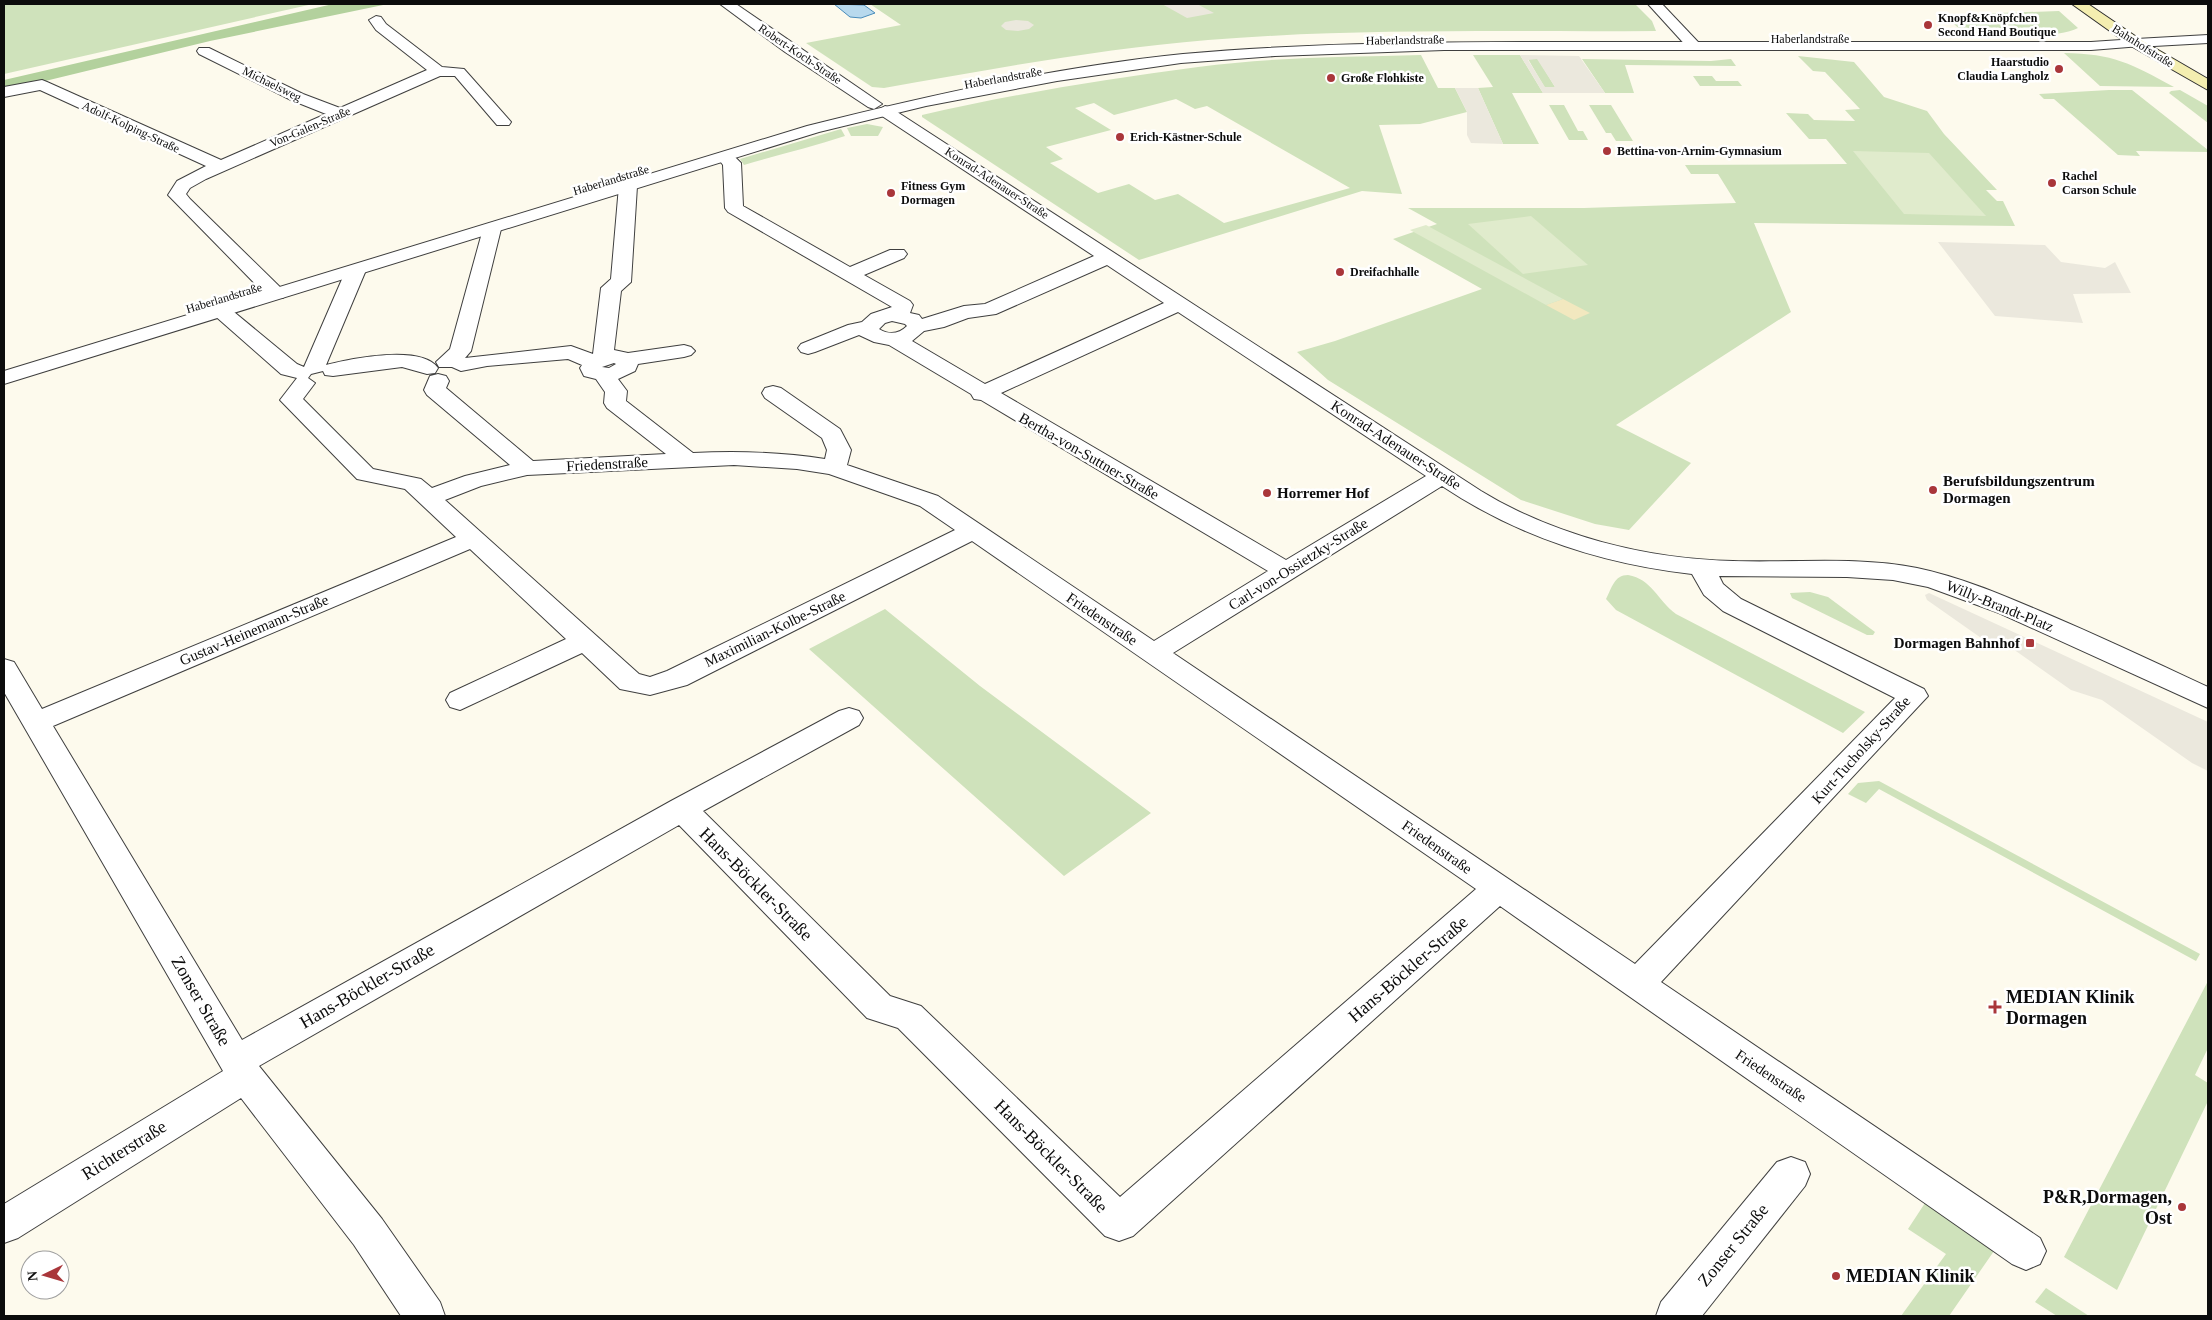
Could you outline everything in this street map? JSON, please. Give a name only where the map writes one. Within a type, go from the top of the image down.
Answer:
[{"type":"main road","name":"Bahnhofstraße","points":[[2079,4],[2136,43],[2208,85]]},
{"type":"street","name":"Robert-Koch-Straße","points":[[727,4],[783,44],[879,107]]},
{"type":"street","points":[[1655,4],[1690,42]]},
{"type":"street","points":[[376,20],[381,27],[438,71],[459,72],[503,122]]},
{"type":"street","name":"Haberlandstraße","points":[[4,365],[272,289],[715,148],[879,107],[1058,76],[1222,55],[1382,47],[1690,42],[2080,46],[2208,39]]},
{"type":"street","name":"Michaelsweg","points":[[204,51],[297,97],[342,114]]},
{"type":"street","name":"Von-Galen-Straße","points":[[272,289],[226,246],[177,195],[183,185],[221,166],[438,71]]},
{"type":"street","name":"Adolf-Kolping-Straße","points":[[4,92],[42,85],[180,150],[221,166]]},
{"type":"street","name":"Haberlandstraße","points":[[4,378],[221,311],[272,289],[356,270],[725,157],[879,107]]},
{"type":"street","name":"Konrad-Adenauer-Straße","points":[[879,107],[1489,506],[1538,528],[1582,544],[1628,556]]},
{"type":"street","points":[[725,157],[732,163],[734,208],[902,305],[899,315]]},
{"type":"street","name":"Haberlandstraße","points":[[601,365],[611,288],[620,282],[628,186]]},
{"type":"street","points":[[492,229],[460,350],[443,369],[435,390],[527,468]]},
{"type":"street","points":[[849,274],[897,254]]},
{"type":"street","points":[[892,339],[912,333],[917,326],[937,323],[964,312],[989,310],[1109,257]]},
{"type":"street","points":[[313,373],[356,270]]},
{"type":"street","points":[[982,394],[1180,303]]},
{"type":"street","points":[[221,311],[289,369],[313,373],[403,360],[443,369],[487,360],[571,352],[601,365],[624,369],[627,366],[627,360],[642,356],[684,351]]},
{"type":"street","points":[[808,348],[854,329],[868,328],[878,318],[899,315],[912,319],[917,326]]},
{"type":"street","name":"Bertha-von-Suttner-Straße","points":[[868,328],[873,335],[892,339],[982,394],[1286,571]]},
{"type":"street","name":"Friedenstraße","points":[[601,365],[606,380],[616,391],[615,403],[686,459]]},
{"type":"street","name":"Maximilian-Kolbe-Straße","points":[[313,373],[291,400],[365,474],[413,484],[630,682],[650,686],[677,678],[971,532]]},
{"type":"street","points":[[773,393],[832,434],[839,450],[834,468]]},
{"type":"street","name":"Friedenstraße","points":[[429,498],[473,481],[527,468],[734,458],[797,462],[834,468],[929,502],[971,532],[1154,653],[2026,1251]]},
{"type":"street","name":"Carl-von-Ossietzky-Straße","points":[[1154,653],[1442,476]]},
{"type":"street","name":"Gustav-Heinemann-Straße","points":[[37,722],[473,539]]},
{"type":"street","name":"Willy-Brandt-Platz","points":[[1628,556],[1701,567],[1845,568],[1916,576],[1956,586],[2066,632],[2208,698]]},
{"type":"street","name":"Kurt-Tucholsky-Straße","points":[[1637,985],[1914,696],[1732,605],[1713,589],[1701,567]]},
{"type":"street","points":[[460,700],[584,641]]},
{"type":"street","name":"Zonser Straße","points":[[4,668],[240,1069],[368,1232],[425,1316]]},
{"type":"street","name":"Hans-Böckler-Straße","points":[[240,1069],[682,809],[850,718]]},
{"type":"street","name":"Hans-Böckler-Straße","points":[[682,809],[879,1008],[909,1016],[1119,1223],[1498,889]]},
{"type":"street","name":"Richterstraße","points":[[4,1225],[240,1069]]},
{"type":"street","name":"Zonser Straße","points":[[1676,1316],[1790,1174]]},
{"type":"green space","points":[[4,4],[313,4],[4,74]]},
{"type":"green space","points":[[333,4],[388,4],[210,41],[4,91],[4,80]]},
{"type":"green space","points":[[870,4],[1635,4],[1652,21],[1656,31],[1376,32],[1208,40],[1086,54],[884,88],[872,87],[806,43],[901,25]]},
{"type":"green space","points":[[2059,11],[2078,28],[2068,32],[2040,35],[1965,34],[1944,15]]},
{"type":"green space","points":[[2064,53],[2096,55],[2121,61],[2174,87],[2100,86]]},
{"type":"green space","points":[[1421,55],[1438,88],[1455,88],[1467,112],[1420,124],[1379,125],[1402,194],[1362,191],[1139,260],[922,117],[922,115],[956,107],[1025,94],[1198,67],[1282,59]],"holes":[[[1176,99],[1195,109],[1207,106],[1350,188],[1224,223],[1178,194],[1155,200],[1129,184],[1098,193],[1050,163],[1063,159],[1046,147],[1111,130],[1075,108],[1094,103],[1114,115]]]},
{"type":"green space","points":[[1473,55],[1520,55],[1543,93],[1512,93],[1539,144],[1503,144],[1478,88],[1493,87]]},
{"type":"green space","points":[[1798,56],[1854,62],[1884,97],[1927,111],[1944,134],[1997,190],[1986,190],[1997,201],[2003,201],[2015,226],[1754,223],[1791,312],[1616,425],[1691,463],[1629,530],[1595,524],[1521,500],[1328,380],[1297,352],[1335,341],[1482,289],[1393,239],[1437,224],[1408,208],[1584,208],[1736,203],[1718,174],[1691,174],[1685,165],[1847,164],[1826,139],[1809,139],[1786,113],[1808,114],[1814,120],[1855,121],[1845,110],[1860,109],[1825,72],[1813,71]]},
{"type":"green space","points":[[1528,59],[1538,59],[1555,87],[1545,88]]},
{"type":"green space","points":[[1582,59],[1711,61],[1731,59],[1736,66],[1625,65],[1634,93],[1605,93]]},
{"type":"green space","points":[[1693,76],[1712,76],[1716,81],[1738,81],[1742,86],[1700,86]]},
{"type":"green space","points":[[2132,90],[2208,150],[2208,152],[2136,151],[2140,156],[2118,155],[2054,99],[2044,99],[2039,94]]},
{"type":"green space","points":[[2180,90],[2208,106],[2208,123],[2169,93]]},
{"type":"green space","points":[[1549,105],[1564,105],[1578,131],[1583,131],[1588,140],[1569,140]]},
{"type":"green space","points":[[1589,105],[1611,105],[1633,141],[1616,141],[1611,133],[1606,133]]},
{"type":"green space","points":[[867,124],[883,127],[878,136],[851,136],[847,128]]},
{"type":"green space","points":[[841,129],[845,136],[820,144],[744,165],[740,159]]},
{"type":"green space","points":[[1853,151],[1929,153],[1986,216],[1904,214]]},
{"type":"green space","points":[[1531,216],[1588,265],[1523,274],[1468,224]]},
{"type":"green space","points":[[1426,225],[1563,299],[1546,305],[1410,230]]},
{"type":"green space","points":[[1628,575],[1636,577],[1649,585],[1676,614],[1865,712],[1843,733],[1616,610],[1606,599],[1616,580]]},
{"type":"green space","points":[[1810,592],[1828,597],[1875,632],[1873,635],[1867,635],[1792,598],[1790,593]]},
{"type":"green space","points":[[885,609],[980,686],[1151,813],[1064,876],[809,649]]},
{"type":"green space","points":[[1879,781],[2200,954],[2196,961],[1879,789],[1866,803],[1848,794],[1858,783]]},
{"type":"green space","points":[[2208,981],[2208,1048],[2195,1075],[2208,1083],[2208,1101],[2117,1290],[2064,1257]]},
{"type":"green space","points":[[1925,1203],[1994,1251],[1949,1316],[1901,1316],[1946,1254],[1908,1229]]},
{"type":"green space","points":[[2046,1288],[2089,1316],[2057,1316],[2035,1302]]},
{"type":"sand","points":[[1563,299],[1590,313],[1574,320],[1546,305]]},
{"type":"shaded area","points":[[1162,4],[1197,4],[1214,13],[1187,18]]},
{"type":"shaded area","points":[[1016,20],[1028,21],[1034,25],[1029,29],[1018,31],[1006,30],[1001,26],[1005,22]]},
{"type":"shaded area","points":[[1520,55],[1579,56],[1605,93],[1543,93]],"holes":[[[1537,59],[1555,87],[1545,87],[1528,60]]]},
{"type":"shaded area","points":[[1455,88],[1478,88],[1503,144],[1471,143],[1467,135],[1467,112]]},
{"type":"shaded area","points":[[1938,242],[2045,245],[2061,262],[2105,268],[2115,262],[2131,293],[2073,294],[2083,323],[1995,316]]},
{"type":"shaded area","points":[[1929,593],[2208,722],[2208,771],[2192,763],[2102,700],[2071,690],[2013,649],[1984,640],[1927,600],[1925,595]]},
{"type":"water","points":[[834,4],[864,5],[875,13],[861,18],[850,17]]},
{"type":"place","name":"Knopf&Knöpfchen Second Hand Boutique","points":[[1928,25]]},
{"type":"place","name":"Haarstudio Claudia Langholz","points":[[2059,69]]},
{"type":"place","name":"Große Flohkiste","points":[[1331,78]]},
{"type":"place","name":"Erich-Kästner-Schule","points":[[1120,137]]},
{"type":"place","name":"Bettina-von-Arnim-Gymnasium","points":[[1607,151]]},
{"type":"place","name":"Rachel Carson Schule","points":[[2052,183]]},
{"type":"place","name":"Fitness Gym Dormagen","points":[[891,193]]},
{"type":"place","name":"Dreifachhalle","points":[[1340,272]]},
{"type":"place","name":"Berufsbildungszentrum Dormagen","points":[[1933,490]]},
{"type":"place","name":"Horremer Hof","points":[[1267,493]]},
{"type":"place","name":"Dormagen Bahnhof","points":[[2030,643]]},
{"type":"place","name":"MEDIAN Klinik Dormagen","points":[[1995,1007]]},
{"type":"place","name":"P&R,Dormagen, Ost","points":[[2182,1207]]},
{"type":"place","name":"MEDIAN Klinik","points":[[1836,1276]]}]
